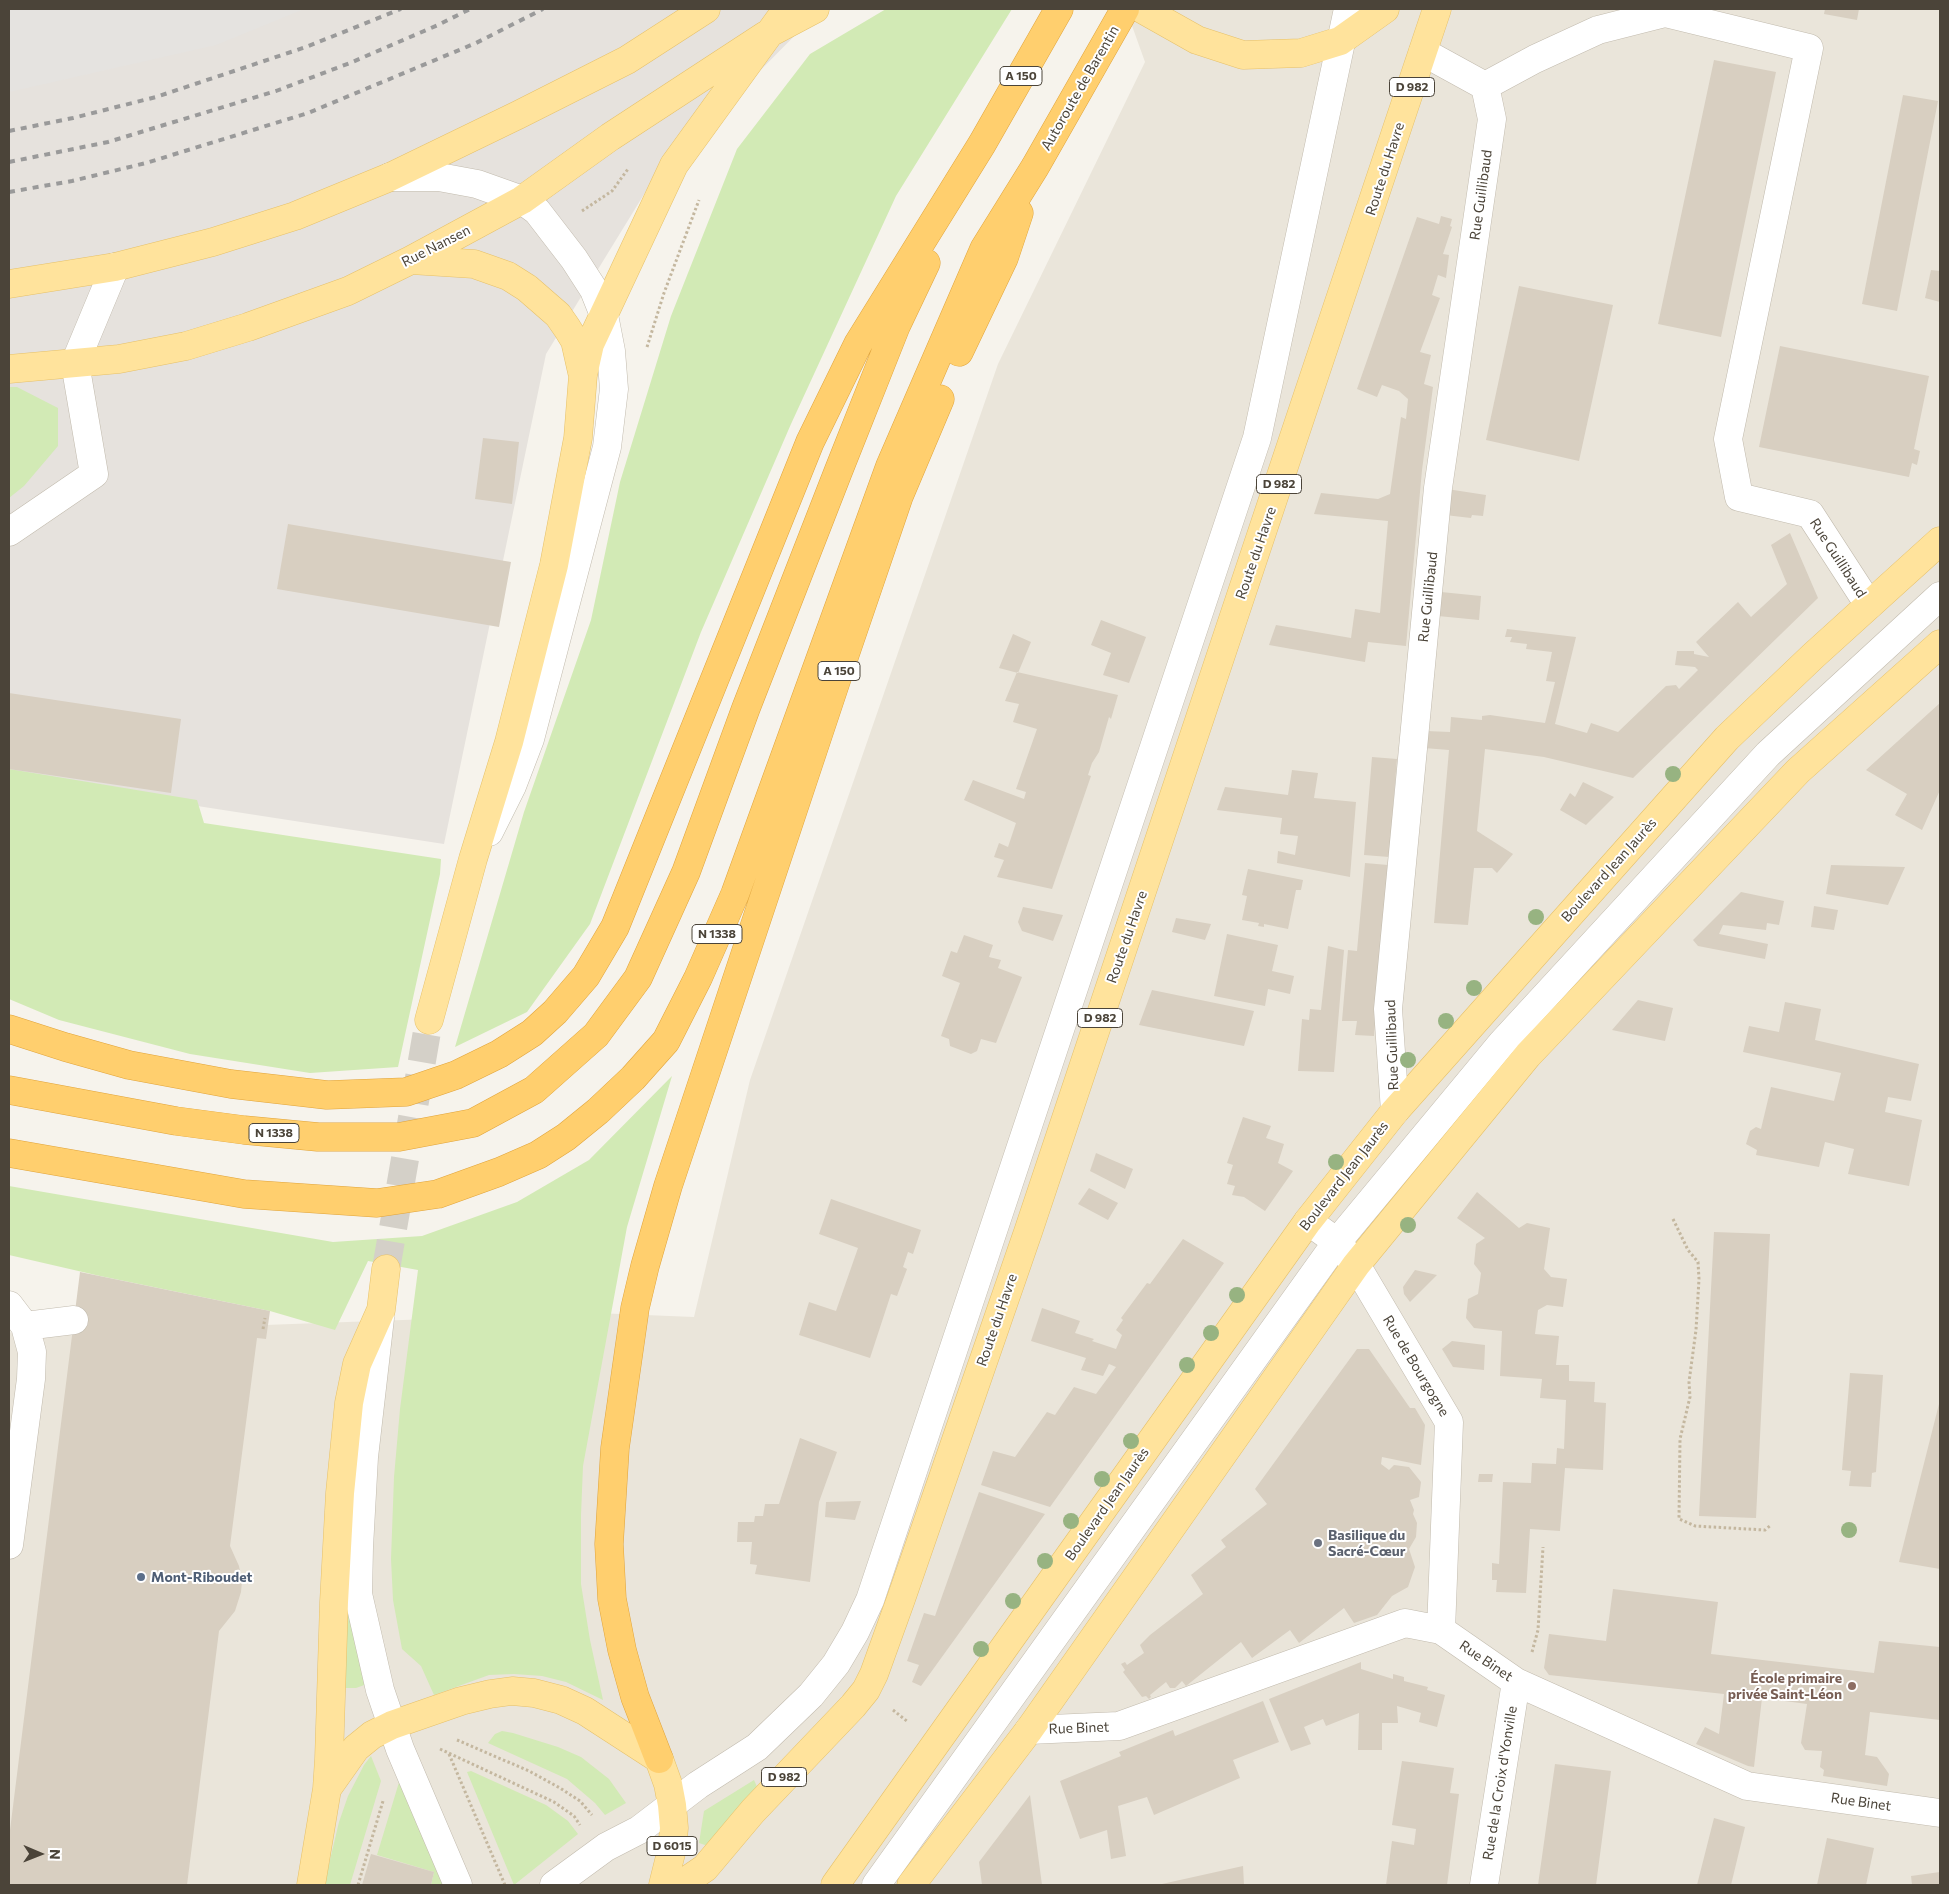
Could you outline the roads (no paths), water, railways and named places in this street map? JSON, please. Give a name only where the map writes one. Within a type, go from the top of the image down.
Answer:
[{"type":"highway","name":"A 150","points":[[534,1090],[596,1035],[638,978],[686,872],[746,708],[896,326],[982,144],[1059,9]]},
{"type":"highway","name":"Autoroute de Barentin","points":[[1035,167],[1125,9]]},
{"type":"highway","points":[[9,1029],[65,1047],[129,1064],[231,1084],[327,1095],[406,1092],[456,1075],[499,1054],[532,1033],[555,1012],[586,976],[615,927],[810,442],[858,344],[982,144]]},
{"type":"highway","name":"A 150","points":[[659,1759],[635,1697],[622,1650],[612,1599],[609,1544],[615,1448],[635,1308],[668,1186],[899,496],[964,341],[1004,258],[1035,167]]},
{"type":"highway","name":"N 1338","points":[[9,1153],[244,1194],[377,1203],[438,1194],[499,1172],[538,1155],[566,1137],[598,1111],[633,1078],[666,1041],[698,978],[735,894],[890,466],[984,249],[1035,167]]},
{"type":"highway","name":"N 1338","points":[[9,1090],[176,1121],[244,1130],[318,1137],[399,1137],[473,1123],[534,1090]]},
{"type":"main road","points":[[9,284],[115,267],[213,242],[295,216],[390,177],[518,115],[627,60],[706,9]]},
{"type":"main road","points":[[429,1020],[473,859],[509,742],[554,565],[578,438],[583,375],[590,344],[674,165],[787,9]]},
{"type":"main road","name":"Rue Nansen","points":[[9,369],[119,359],[186,346],[239,330],[348,290],[411,260],[522,200],[610,137],[766,36],[815,9]]},
{"type":"main road","points":[[1142,9],[1197,40],[1243,55],[1302,53],[1340,41],[1385,9]]},
{"type":"main road","name":"Route du Havre","points":[[680,1885],[705,1868],[752,1811],[853,1706],[866,1690],[874,1674],[902,1599],[1031,1223],[1437,9]]},
{"type":"main road","points":[[411,260],[474,264],[508,276],[527,288],[558,316],[567,328],[575,341],[583,375]]},
{"type":"main road","name":"Boulevard Jean Jaurès","points":[[835,1885],[1308,1221],[1395,1110],[1727,738],[1813,656],[1940,541]]},
{"type":"main road","points":[[911,1885],[1029,1730],[1356,1265],[1528,1055],[1798,771],[1940,644]]},
{"type":"main road","points":[[311,1885],[327,1789],[340,1493],[349,1403],[357,1364],[381,1310],[386,1269]]},
{"type":"main road","points":[[327,1789],[356,1748],[372,1735],[396,1737],[461,1701],[512,1691],[534,1693],[561,1700],[585,1710],[659,1759]]},
{"type":"main road","name":"D 6015","points":[[659,1759],[668,1784],[674,1828],[672,1849],[663,1885]]},
{"type":"street","points":[[554,1885],[606,1847],[639,1830],[757,1747],[804,1702],[836,1664],[855,1632],[870,1600],[1258,438],[1348,9]]},
{"type":"street","name":"Rue Guillibaud","points":[[1395,1110],[1388,1009],[1438,488],[1492,119],[1485,86],[1534,59],[1598,30],[1665,12],[1808,48],[1728,439],[1739,497],[1810,514],[1869,606]]},
{"type":"street","points":[[1423,52],[1485,86]]},
{"type":"street","points":[[390,177],[439,178],[477,184],[522,200],[537,211],[574,259],[594,290],[604,315],[612,351],[614,389],[607,447],[530,739],[502,808],[473,859]]},
{"type":"street","points":[[9,532],[94,474],[75,363],[115,267]]},
{"type":"street","points":[[876,1885],[1337,1242],[1502,1043],[1768,754],[1940,596]]},
{"type":"street","name":"Rue de Bourgogne","points":[[1308,1221],[1337,1242],[1356,1265],[1449,1422],[1440,1630]]},
{"type":"street","points":[[381,1310],[364,1457],[358,1594],[380,1690],[396,1737],[458,1885]]},
{"type":"street","points":[[9,1545],[31,1379],[32,1352],[17,1316],[74,1320]]},
{"type":"street","name":"Rue Binet","points":[[1029,1730],[1119,1726],[1405,1623],[1440,1630],[1747,1786],[1940,1813]]},
{"type":"street","name":"Rue de la Croix d'Yonville","points":[[1484,1885],[1523,1671]]},
{"type":"tunnel","points":[[386,1269],[429,1020]]},
{"type":"railway","points":[[9,131],[73,118],[156,97],[306,47],[401,9]]},
{"type":"railway","points":[[9,162],[108,142],[276,91],[350,63],[470,9]]},
{"type":"railway","points":[[9,192],[72,181],[146,163],[308,113],[476,43],[543,9]]},
{"type":"place","name":"Basilique du Sacré-Cœur","points":[[1318,1543]]},
{"type":"place","name":"Mont-Riboudet","points":[[141,1577]]},
{"type":"place","name":"École primaire privée Saint-Léon","points":[[1852,1686]]}]
